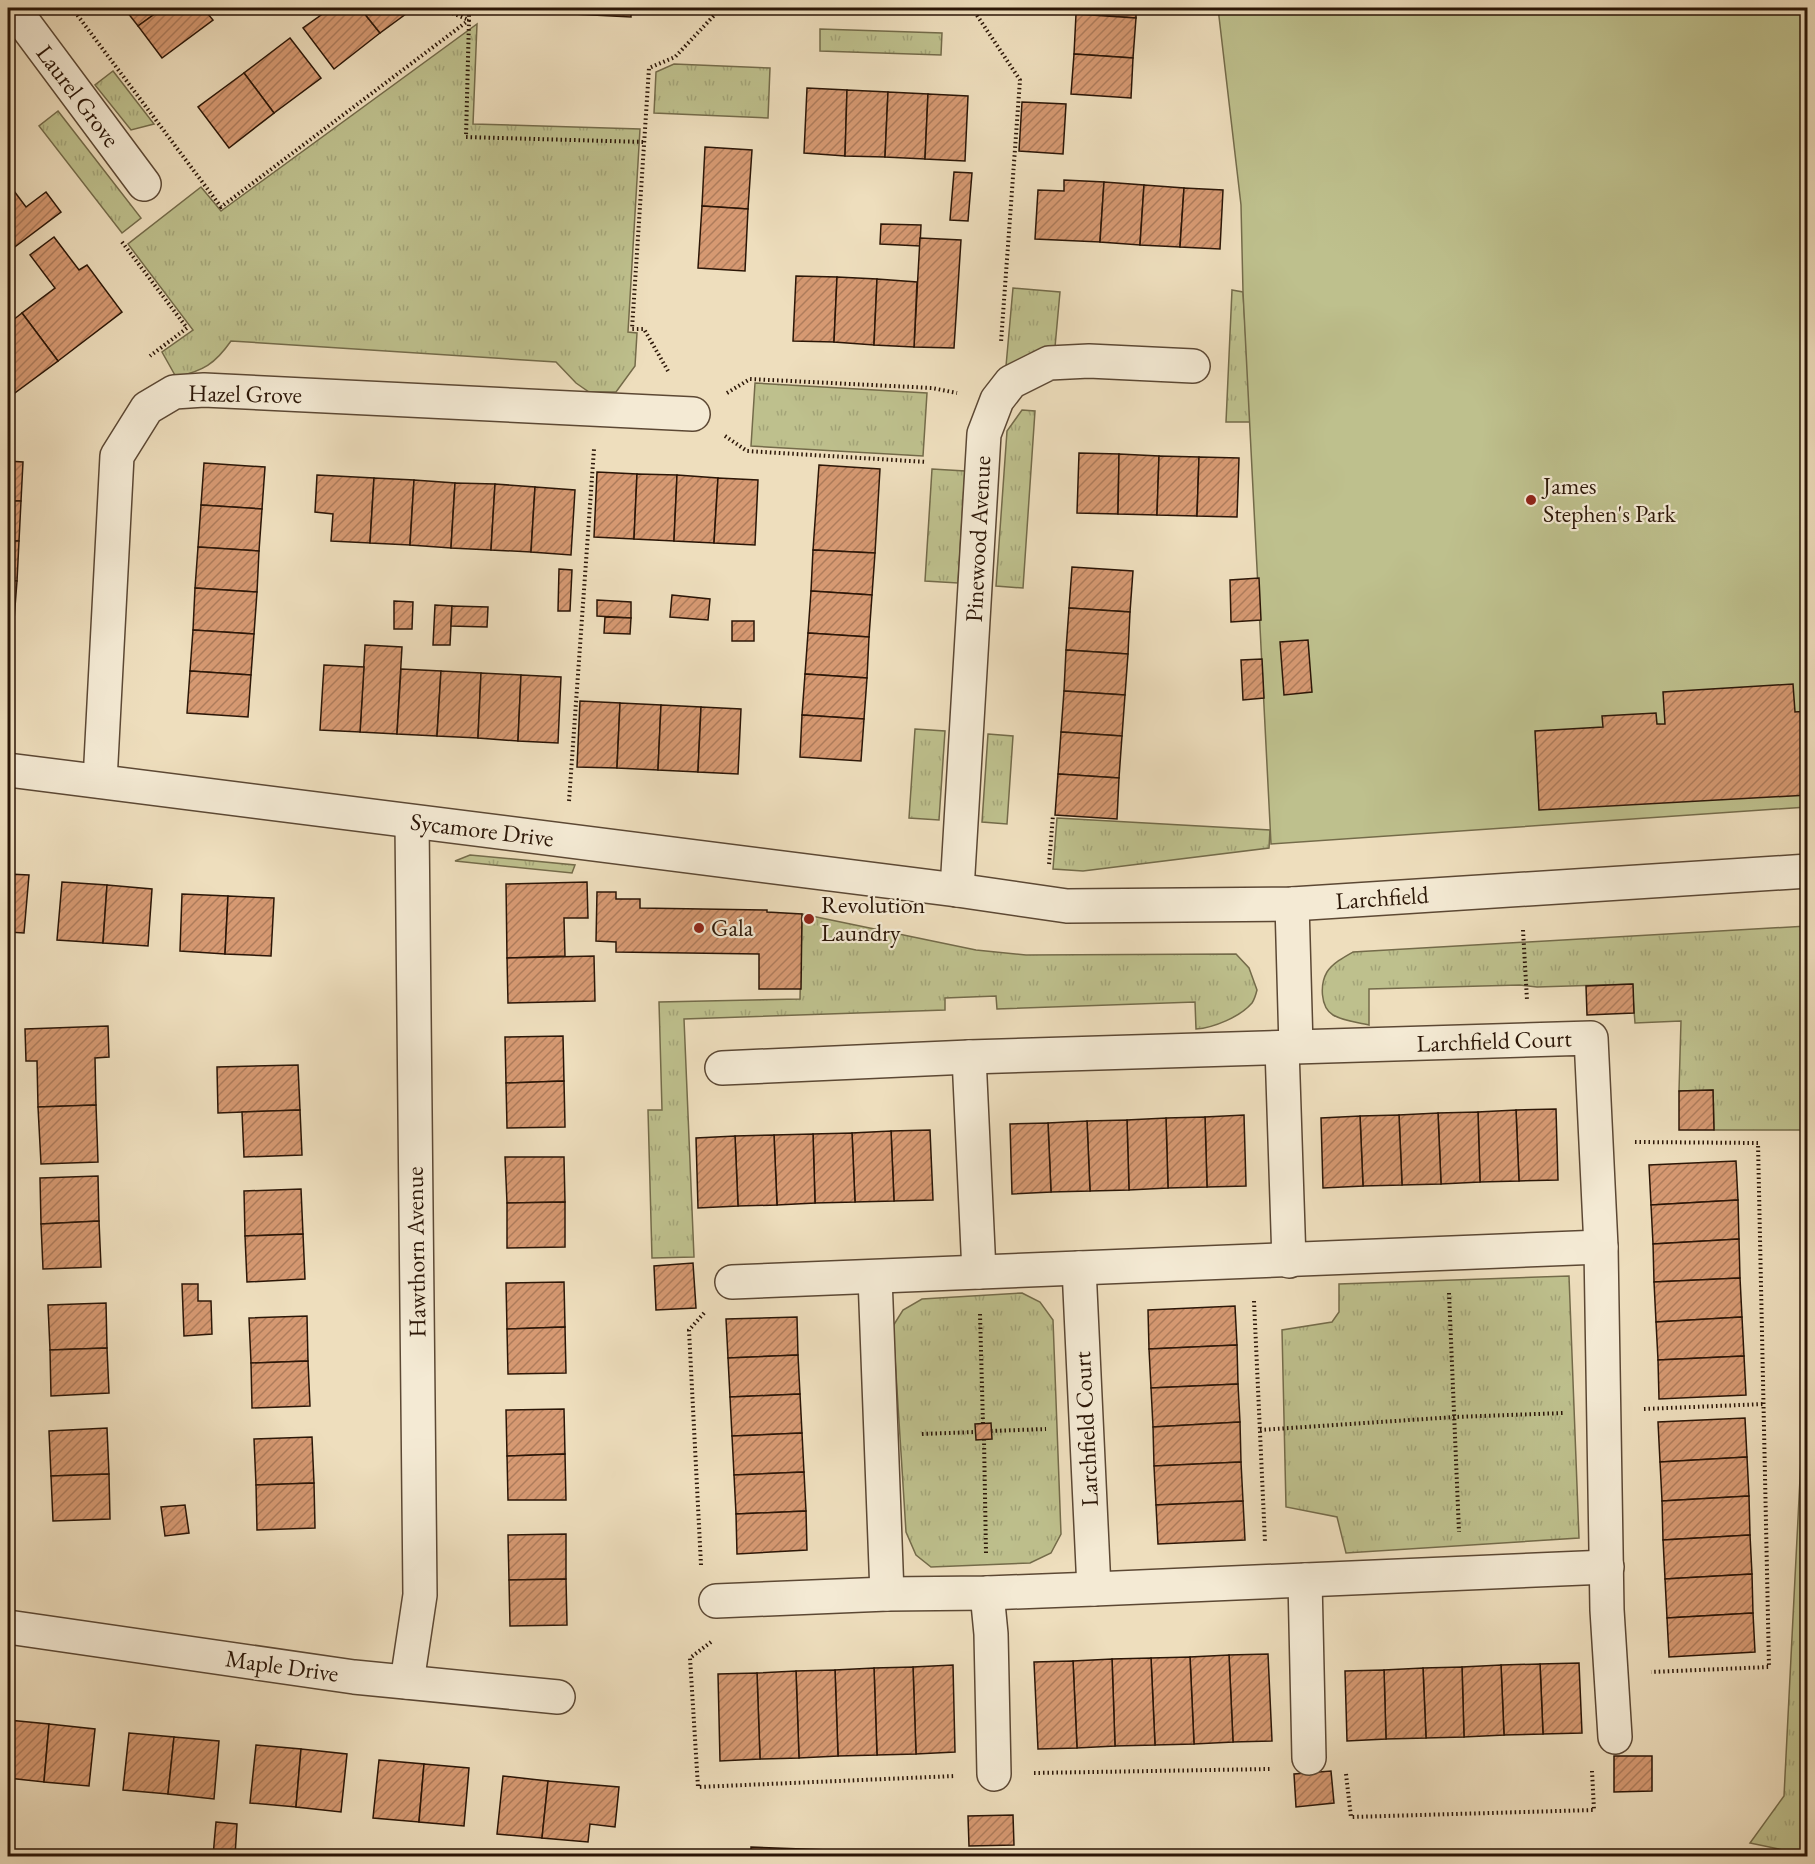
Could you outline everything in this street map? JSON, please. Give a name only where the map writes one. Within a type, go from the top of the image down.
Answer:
[{"type":"street","name":"Laurel Grove","points":[[12,8],[144,184]]},
{"type":"street","points":[[1004,391],[1049,363],[1089,361],[1193,366]]},
{"type":"street","name":"Hazel Grove","points":[[100,781],[117,456],[147,408],[174,392],[204,390],[693,414]]},
{"type":"street","name":"Pinewood Avenue","points":[[957,890],[984,434],[1004,391]]},
{"type":"street","name":"Sycamore Drive","points":[[8,771],[957,890]]},
{"type":"street","name":"Hawthorn Avenue","points":[[407,1682],[420,1595],[412,822]]},
{"type":"street","name":"Larchfield","points":[[957,890],[1067,906],[1292,904],[1808,871]]},
{"type":"street","points":[[1288,1260],[1292,904]]},
{"type":"street","name":"Larchfield Court","points":[[723,1068],[969,1057],[1591,1038],[1601,1247],[1607,1567],[1615,1737]]},
{"type":"street","points":[[969,1057],[979,1272]]},
{"type":"street","points":[[732,1282],[1601,1247]]},
{"type":"street","name":"Larchfield Court","points":[[1079,1268],[1094,1589]]},
{"type":"street","points":[[875,1277],[886,1594]]},
{"type":"street","points":[[717,1601],[1094,1589],[1607,1567]]},
{"type":"street","points":[[1305,1580],[1309,1758]]},
{"type":"street","points":[[987,1593],[991,1634],[994,1774]]},
{"type":"street","name":"Maple Drive","points":[[8,1627],[354,1677],[558,1697]]},
{"type":"path","points":[[72,8],[220,207],[469,20]]},
{"type":"path","points":[[440,8],[469,20]]},
{"type":"path","points":[[469,8],[466,137],[645,142]]},
{"type":"path","points":[[721,8],[675,57],[649,68],[632,329],[644,329],[693,414],[747,451],[927,462]]},
{"type":"path","points":[[693,414],[750,379],[1004,391],[999,361],[1020,80],[972,8]]},
{"type":"path","points":[[122,242],[187,328],[149,356]]},
{"type":"path","points":[[566,841],[596,409]]},
{"type":"path","points":[[1521,889],[1530,1040]]},
{"type":"path","points":[[1596,1141],[1758,1143],[1769,1667],[1611,1673]]},
{"type":"path","points":[[1447,1254],[1460,1573]]},
{"type":"path","points":[[1252,1262],[1266,1582]]},
{"type":"path","points":[[979,1272],[983,1424]]},
{"type":"path","points":[[732,1282],[689,1330],[701,1568],[717,1601],[714,1639],[690,1658],[698,1787],[994,1774],[1284,1768],[1309,1758],[1346,1773],[1351,1817],[1594,1810],[1592,1761],[1615,1737]]},
{"type":"path","points":[[1260,1430],[1455,1417],[1764,1404]]},
{"type":"path","points":[[991,1431],[1086,1427]]},
{"type":"path","points":[[881,1436],[976,1432]]},
{"type":"path","points":[[984,1439],[987,1593]]},
{"type":"green space","name":"James Stephen's Park","points":[[1218,8],[1807,8],[1807,807],[1271,844],[1243,292],[1241,205]]},
{"type":"green space","points":[[477,24],[473,124],[640,129],[628,332],[637,333],[635,366],[616,392],[589,392],[576,383],[556,362],[231,341],[208,365],[176,377],[162,352],[193,330],[128,244],[201,187],[221,211]]},
{"type":"green space","points":[[820,29],[942,33],[941,55],[820,51]]},
{"type":"green space","points":[[674,64],[770,68],[768,118],[654,113],[656,72]]},
{"type":"green space","points":[[113,71],[154,124],[131,130],[95,85]]},
{"type":"green space","points":[[58,111],[141,218],[122,233],[39,126]]},
{"type":"green space","points":[[1013,288],[1060,292],[1055,347],[1006,366]]},
{"type":"green space","points":[[1232,290],[1243,292],[1251,422],[1226,422]]},
{"type":"green space","points":[[755,383],[927,393],[923,456],[751,446]]},
{"type":"green space","points":[[1022,410],[1035,411],[1023,588],[996,586],[1007,431]]},
{"type":"green space","points":[[932,469],[965,471],[958,583],[925,581]]},
{"type":"green space","points":[[915,729],[945,731],[939,820],[909,818]]},
{"type":"green space","points":[[988,734],[1013,736],[1007,824],[982,822]]},
{"type":"green space","points":[[1057,818],[1270,830],[1269,848],[1083,871],[1053,869]]},
{"type":"green space","points":[[470,855],[575,865],[572,873],[455,861]]},
{"type":"green space","points":[[802,914],[976,950],[1026,955],[1236,954],[1249,968],[1257,990],[1252,1003],[1241,1013],[1218,1024],[1196,1029],[1195,1002],[997,1009],[996,996],[945,998],[945,1010],[684,1019],[694,1257],[652,1258],[648,1110],[662,1110],[659,1002],[800,999]]},
{"type":"green space","points":[[1807,926],[1807,1130],[1714,1130],[1713,1090],[1679,1091],[1681,1021],[1635,1023],[1632,984],[1369,989],[1369,1025],[1333,1015],[1326,1007],[1322,995],[1327,972],[1335,963],[1353,952]]},
{"type":"green space","points":[[1569,1276],[1579,1538],[1346,1553],[1337,1517],[1286,1507],[1282,1330],[1332,1322],[1339,1312],[1339,1284]]},
{"type":"green space","points":[[1022,1293],[1040,1302],[1053,1320],[1061,1534],[1051,1553],[1030,1563],[931,1567],[916,1555],[906,1532],[893,1326],[903,1310],[922,1299]]},
{"type":"green space","points":[[1807,1340],[1807,1855],[1750,1843],[1784,1796]]},
{"type":"green space","points":[[924,1854],[1288,1856],[924,1856]]},
{"type":"building","points":[[124,8],[163,8],[138,26]]},
{"type":"building","points":[[163,8],[203,8],[213,20],[162,58],[138,26]]},
{"type":"building","points":[[331,8],[360,8],[380,33],[334,69],[303,28]]},
{"type":"building","points":[[360,8],[414,8],[380,33]]},
{"type":"building","points":[[511,8],[573,8],[573,14],[511,10]]},
{"type":"building","points":[[573,8],[631,8],[631,17],[573,14]]},
{"type":"building","points":[[1077,8],[1136,8],[1136,18],[1076,14]]},
{"type":"building","points":[[1076,14],[1136,18],[1133,58],[1074,54]]},
{"type":"building","points":[[290,38],[321,78],[274,113],[244,73]]},
{"type":"building","points":[[1074,54],[1133,58],[1131,98],[1071,94]]},
{"type":"building","points":[[244,73],[274,113],[229,148],[198,107]]},
{"type":"building","points":[[807,88],[847,90],[845,156],[804,153]]},
{"type":"building","points":[[847,90],[888,92],[885,157],[845,156]]},
{"type":"building","points":[[888,92],[928,94],[925,159],[885,157]]},
{"type":"building","points":[[928,94],[968,96],[965,161],[925,159]]},
{"type":"building","points":[[1022,102],[1066,104],[1063,154],[1019,151]]},
{"type":"building","points":[[705,147],[752,150],[748,209],[702,206]]},
{"type":"building","points":[[954,172],[972,173],[968,221],[950,220]]},
{"type":"building","points":[[1064,180],[1104,182],[1100,242],[1035,239],[1038,190],[1064,191]]},
{"type":"building","points":[[1104,182],[1144,185],[1140,245],[1100,242]]},
{"type":"building","points":[[8,183],[26,207],[46,192],[61,212],[8,252]]},
{"type":"building","points":[[1144,185],[1184,188],[1180,247],[1140,245]]},
{"type":"building","points":[[1184,188],[1223,190],[1220,249],[1180,247]]},
{"type":"building","points":[[702,206],[748,209],[745,271],[698,268]]},
{"type":"building","points":[[881,224],[921,225],[920,246],[880,244]]},
{"type":"building","points":[[54,237],[79,270],[87,265],[122,312],[58,361],[22,313],[55,288],[30,255]]},
{"type":"building","points":[[920,238],[961,240],[954,348],[914,347]]},
{"type":"building","points":[[796,276],[837,277],[834,342],[793,341]]},
{"type":"building","points":[[837,277],[877,279],[874,345],[834,342]]},
{"type":"building","points":[[877,279],[917,282],[914,347],[874,345]]},
{"type":"building","points":[[22,313],[58,361],[8,398],[8,324]]},
{"type":"building","points":[[1079,453],[1119,454],[1118,514],[1077,513]]},
{"type":"building","points":[[1119,454],[1159,456],[1157,515],[1118,514]]},
{"type":"building","points":[[1159,456],[1199,457],[1197,516],[1157,515]]},
{"type":"building","points":[[1199,457],[1239,458],[1237,517],[1197,516]]},
{"type":"building","points":[[8,461],[23,462],[21,501],[8,501]]},
{"type":"building","points":[[204,463],[265,467],[262,509],[201,505]]},
{"type":"building","points":[[819,465],[880,469],[875,553],[813,550]]},
{"type":"building","points":[[597,472],[637,474],[634,539],[594,537]]},
{"type":"building","points":[[637,474],[677,475],[674,541],[634,539]]},
{"type":"building","points":[[317,475],[374,478],[370,543],[331,541],[333,514],[315,512]]},
{"type":"building","points":[[677,475],[718,478],[714,543],[674,541]]},
{"type":"building","points":[[374,478],[414,480],[410,545],[370,543]]},
{"type":"building","points":[[718,478],[758,480],[755,545],[714,543]]},
{"type":"building","points":[[414,480],[455,483],[451,548],[410,545]]},
{"type":"building","points":[[455,483],[495,484],[491,550],[451,548]]},
{"type":"building","points":[[495,484],[535,487],[531,552],[491,550]]},
{"type":"building","points":[[535,487],[575,490],[571,555],[531,552]]},
{"type":"building","points":[[8,501],[21,501],[19,541],[8,541]]},
{"type":"building","points":[[201,505],[262,509],[259,551],[198,547]]},
{"type":"building","points":[[8,541],[19,541],[17,581],[8,580]]},
{"type":"building","points":[[198,547],[259,551],[257,592],[195,588]]},
{"type":"building","points":[[813,550],[875,553],[872,595],[811,591]]},
{"type":"building","points":[[1072,567],[1133,571],[1130,612],[1069,608]]},
{"type":"building","points":[[559,569],[572,570],[570,611],[558,611]]},
{"type":"building","points":[[1259,578],[1261,620],[1231,622],[1230,580]]},
{"type":"building","points":[[8,580],[17,581],[14,620],[8,620]]},
{"type":"building","points":[[195,588],[257,592],[254,634],[193,630]]},
{"type":"building","points":[[811,591],[872,595],[869,637],[808,633]]},
{"type":"building","points":[[672,595],[710,599],[708,620],[670,617]]},
{"type":"building","points":[[597,600],[631,602],[631,618],[597,616]]},
{"type":"building","points":[[394,601],[413,602],[412,629],[394,629]]},
{"type":"building","points":[[435,605],[452,606],[450,645],[433,645]]},
{"type":"building","points":[[452,606],[488,607],[487,627],[451,626]]},
{"type":"building","points":[[1069,608],[1130,612],[1128,654],[1066,650]]},
{"type":"building","points":[[605,617],[631,618],[630,634],[604,633]]},
{"type":"building","points":[[8,620],[14,620],[11,660],[8,659]]},
{"type":"building","points":[[732,621],[754,621],[754,641],[732,641]]},
{"type":"building","points":[[193,630],[254,634],[251,675],[190,671]]},
{"type":"building","points":[[808,633],[869,637],[867,678],[805,674]]},
{"type":"building","points":[[1308,640],[1312,692],[1284,695],[1280,642]]},
{"type":"building","points":[[365,645],[402,647],[397,734],[360,732]]},
{"type":"building","points":[[1066,650],[1128,654],[1125,695],[1064,691]]},
{"type":"building","points":[[8,659],[11,660],[10,700],[8,699]]},
{"type":"building","points":[[1262,659],[1264,698],[1243,700],[1241,660]]},
{"type":"building","points":[[324,665],[364,667],[360,732],[320,730]]},
{"type":"building","points":[[401,669],[441,671],[437,736],[397,734]]},
{"type":"building","points":[[190,671],[251,675],[248,717],[187,713]]},
{"type":"building","points":[[441,671],[481,673],[478,738],[437,736]]},
{"type":"building","points":[[481,673],[521,675],[518,741],[478,738]]},
{"type":"building","points":[[805,674],[867,678],[864,719],[802,715]]},
{"type":"building","points":[[521,675],[561,677],[558,743],[518,741]]},
{"type":"building","points":[[1793,684],[1795,712],[1808,711],[1808,795],[1539,810],[1535,731],[1603,727],[1602,716],[1656,713],[1657,724],[1665,724],[1663,692]]},
{"type":"building","points":[[1064,691],[1125,695],[1122,736],[1061,732]]},
{"type":"building","points":[[580,701],[620,703],[617,768],[577,767]]},
{"type":"building","points":[[620,703],[661,705],[658,770],[617,768]]},
{"type":"building","points":[[661,705],[701,707],[698,772],[658,770]]},
{"type":"building","points":[[701,707],[741,709],[738,774],[698,772]]},
{"type":"building","points":[[802,715],[864,719],[861,761],[800,757]]},
{"type":"building","points":[[1061,732],[1122,736],[1119,778],[1058,774]]},
{"type":"building","points":[[1058,774],[1119,778],[1117,819],[1055,815]]},
{"type":"building","points":[[8,874],[29,875],[24,933],[8,932]]},
{"type":"building","points":[[62,882],[107,885],[103,943],[57,940]]},
{"type":"building","points":[[587,882],[588,918],[564,918],[565,956],[507,958],[506,884]]},
{"type":"building","points":[[107,885],[152,889],[148,946],[103,943]]},
{"type":"building","name":"Gala","points":[[597,892],[616,892],[616,899],[640,899],[640,908],[767,910],[767,912],[802,914],[801,989],[759,989],[759,954],[616,952],[616,942],[596,941]]},
{"type":"building","points":[[182,894],[228,896],[225,954],[180,951]]},
{"type":"building","points":[[228,896],[274,898],[271,956],[225,954]]},
{"type":"building","points":[[594,956],[595,1001],[508,1003],[507,958]]},
{"type":"building","points":[[1633,984],[1634,1013],[1587,1015],[1586,986]]},
{"type":"building","points":[[108,1026],[109,1057],[95,1058],[96,1105],[38,1107],[37,1061],[26,1061],[25,1029]]},
{"type":"building","points":[[563,1036],[564,1081],[506,1083],[505,1037]]},
{"type":"building","points":[[298,1065],[300,1110],[218,1113],[217,1067]]},
{"type":"building","points":[[564,1081],[565,1127],[507,1128],[506,1083]]},
{"type":"building","points":[[1713,1090],[1714,1130],[1679,1130],[1679,1091]]},
{"type":"building","points":[[96,1105],[98,1162],[41,1164],[38,1107]]},
{"type":"building","points":[[1556,1109],[1558,1180],[1519,1181],[1516,1110]]},
{"type":"building","points":[[300,1110],[302,1155],[244,1157],[242,1112]]},
{"type":"building","points":[[1516,1110],[1519,1181],[1480,1182],[1478,1112]]},
{"type":"building","points":[[1478,1112],[1480,1182],[1441,1184],[1438,1113]]},
{"type":"building","points":[[1438,1113],[1441,1184],[1402,1185],[1399,1115]]},
{"type":"building","points":[[1244,1115],[1246,1186],[1207,1187],[1205,1117]]},
{"type":"building","points":[[1399,1115],[1402,1185],[1363,1186],[1360,1116]]},
{"type":"building","points":[[1360,1116],[1363,1186],[1323,1188],[1321,1118]]},
{"type":"building","points":[[1205,1117],[1207,1187],[1168,1188],[1166,1118]]},
{"type":"building","points":[[1166,1118],[1168,1188],[1129,1190],[1127,1120]]},
{"type":"building","points":[[1127,1120],[1129,1190],[1090,1191],[1087,1121]]},
{"type":"building","points":[[1087,1121],[1090,1191],[1051,1192],[1048,1123]]},
{"type":"building","points":[[1048,1123],[1051,1192],[1012,1194],[1010,1124]]},
{"type":"building","points":[[930,1130],[933,1200],[894,1201],[891,1131]]},
{"type":"building","points":[[891,1131],[894,1201],[855,1202],[852,1133]]},
{"type":"building","points":[[852,1133],[855,1202],[815,1203],[813,1134]]},
{"type":"building","points":[[813,1134],[815,1203],[777,1205],[774,1135]]},
{"type":"building","points":[[774,1135],[777,1205],[738,1206],[735,1136]]},
{"type":"building","points":[[735,1136],[738,1206],[698,1208],[696,1138]]},
{"type":"building","points":[[505,1157],[564,1157],[565,1202],[507,1203]]},
{"type":"building","points":[[1736,1161],[1738,1200],[1651,1205],[1649,1165]]},
{"type":"building","points":[[98,1176],[99,1221],[41,1224],[40,1178]]},
{"type":"building","points":[[301,1189],[303,1234],[245,1236],[244,1191]]},
{"type":"building","points":[[1738,1200],[1739,1239],[1653,1244],[1651,1205]]},
{"type":"building","points":[[565,1202],[565,1247],[507,1248],[507,1203]]},
{"type":"building","points":[[99,1221],[101,1267],[43,1269],[41,1224]]},
{"type":"building","points":[[303,1234],[305,1279],[247,1282],[245,1236]]},
{"type":"building","points":[[1739,1239],[1740,1278],[1654,1282],[1653,1244]]},
{"type":"building","points":[[693,1263],[696,1308],[656,1310],[654,1266]]},
{"type":"building","points":[[1740,1278],[1742,1317],[1656,1322],[1654,1282]]},
{"type":"building","points":[[564,1282],[565,1327],[507,1329],[506,1283]]},
{"type":"building","points":[[182,1284],[198,1284],[198,1301],[211,1301],[212,1334],[184,1336]]},
{"type":"building","points":[[106,1303],[107,1348],[50,1350],[48,1305]]},
{"type":"building","points":[[1235,1306],[1237,1345],[1149,1349],[1148,1310]]},
{"type":"building","points":[[307,1316],[308,1361],[251,1363],[249,1318]]},
{"type":"building","points":[[797,1317],[798,1355],[728,1358],[726,1319]]},
{"type":"building","points":[[1742,1317],[1744,1356],[1658,1360],[1656,1322]]},
{"type":"building","points":[[565,1327],[566,1373],[508,1374],[507,1329]]},
{"type":"building","points":[[1237,1345],[1238,1384],[1151,1388],[1149,1349]]},
{"type":"building","points":[[107,1348],[109,1393],[51,1396],[50,1350]]},
{"type":"building","points":[[798,1355],[800,1394],[730,1397],[728,1358]]},
{"type":"building","points":[[1744,1356],[1746,1395],[1659,1399],[1658,1360]]},
{"type":"building","points":[[308,1361],[310,1406],[252,1408],[251,1363]]},
{"type":"building","points":[[1238,1384],[1240,1422],[1153,1427],[1151,1388]]},
{"type":"building","points":[[800,1394],[802,1433],[732,1436],[730,1397]]},
{"type":"building","points":[[564,1409],[565,1454],[507,1456],[506,1410]]},
{"type":"building","points":[[1745,1418],[1747,1457],[1660,1462],[1658,1422]]},
{"type":"building","points":[[1240,1422],[1241,1462],[1154,1466],[1153,1427]]},
{"type":"building","points":[[991,1423],[992,1439],[976,1440],[975,1424]]},
{"type":"building","points":[[107,1428],[109,1474],[51,1476],[49,1431]]},
{"type":"building","points":[[802,1433],[804,1472],[734,1475],[732,1436]]},
{"type":"building","points":[[312,1437],[314,1483],[256,1485],[254,1439]]},
{"type":"building","points":[[565,1454],[566,1500],[508,1500],[507,1456]]},
{"type":"building","points":[[1747,1457],[1749,1496],[1662,1501],[1660,1462]]},
{"type":"building","points":[[1241,1462],[1243,1501],[1156,1505],[1154,1466]]},
{"type":"building","points":[[804,1472],[806,1511],[736,1514],[734,1475]]},
{"type":"building","points":[[109,1474],[110,1519],[53,1521],[51,1476]]},
{"type":"building","points":[[314,1483],[315,1528],[257,1530],[256,1485]]},
{"type":"building","points":[[1749,1496],[1750,1535],[1663,1540],[1662,1501]]},
{"type":"building","points":[[1243,1501],[1245,1540],[1158,1544],[1156,1505]]},
{"type":"building","points":[[185,1505],[189,1533],[165,1536],[161,1507]]},
{"type":"building","points":[[806,1511],[807,1550],[737,1554],[736,1514]]},
{"type":"building","points":[[566,1534],[566,1579],[509,1580],[508,1535]]},
{"type":"building","points":[[1750,1535],[1752,1574],[1665,1579],[1663,1540]]},
{"type":"building","points":[[1752,1574],[1753,1613],[1667,1618],[1665,1579]]},
{"type":"building","points":[[566,1579],[567,1625],[510,1626],[509,1580]]},
{"type":"building","points":[[1753,1613],[1755,1652],[1669,1657],[1667,1618]]},
{"type":"building","points":[[1268,1654],[1272,1741],[1233,1742],[1229,1655]]},
{"type":"building","points":[[1229,1655],[1233,1742],[1194,1744],[1190,1657]]},
{"type":"building","points":[[1190,1657],[1194,1744],[1155,1745],[1151,1658]]},
{"type":"building","points":[[1151,1658],[1155,1745],[1115,1746],[1112,1659]]},
{"type":"building","points":[[1112,1659],[1115,1746],[1077,1748],[1073,1661]]},
{"type":"building","points":[[1073,1661],[1077,1748],[1038,1749],[1034,1662]]},
{"type":"building","points":[[1579,1663],[1582,1733],[1543,1734],[1540,1664]]},
{"type":"building","points":[[1540,1664],[1543,1734],[1504,1735],[1501,1665]]},
{"type":"building","points":[[953,1665],[955,1752],[916,1754],[913,1667]]},
{"type":"building","points":[[1501,1665],[1504,1735],[1464,1737],[1462,1667]]},
{"type":"building","points":[[913,1667],[916,1754],[877,1755],[874,1668]]},
{"type":"building","points":[[1462,1667],[1464,1737],[1426,1738],[1423,1668]]},
{"type":"building","points":[[874,1668],[877,1755],[838,1756],[835,1670]]},
{"type":"building","points":[[1423,1668],[1426,1738],[1386,1739],[1384,1670]]},
{"type":"building","points":[[835,1670],[838,1756],[799,1758],[796,1671]]},
{"type":"building","points":[[1384,1670],[1386,1739],[1347,1741],[1345,1671]]},
{"type":"building","points":[[796,1671],[799,1758],[760,1759],[757,1673]]},
{"type":"building","points":[[757,1673],[760,1759],[720,1761],[718,1674]]},
{"type":"building","points":[[8,1720],[49,1724],[44,1782],[8,1778]]},
{"type":"building","points":[[49,1724],[95,1729],[89,1786],[44,1782]]},
{"type":"building","points":[[129,1733],[174,1737],[168,1794],[123,1790]]},
{"type":"building","points":[[174,1737],[219,1741],[214,1799],[168,1794]]},
{"type":"building","points":[[256,1745],[301,1749],[296,1807],[250,1803]]},
{"type":"building","points":[[301,1749],[347,1754],[341,1812],[296,1807]]},
{"type":"building","points":[[1614,1756],[1652,1756],[1652,1791],[1614,1792]]},
{"type":"building","points":[[379,1760],[424,1764],[419,1822],[373,1818]]},
{"type":"building","points":[[424,1764],[469,1768],[464,1826],[419,1822]]},
{"type":"building","points":[[1331,1771],[1334,1803],[1296,1807],[1294,1774]]},
{"type":"building","points":[[503,1776],[548,1781],[542,1838],[497,1834]]},
{"type":"building","points":[[548,1781],[619,1787],[615,1827],[590,1824],[588,1842],[542,1838]]},
{"type":"building","points":[[1013,1815],[1014,1845],[969,1846],[968,1816]]},
{"type":"building","points":[[216,1822],[237,1824],[235,1856],[213,1856]]},
{"type":"building","points":[[751,1847],[829,1850],[829,1856],[751,1856]]},
{"type":"place","name":"James Stephen's Park","points":[[1531,500]]},
{"type":"place","name":"Revolution Laundry","points":[[809,919]]},
{"type":"place","name":"Gala","points":[[699,928]]}]
